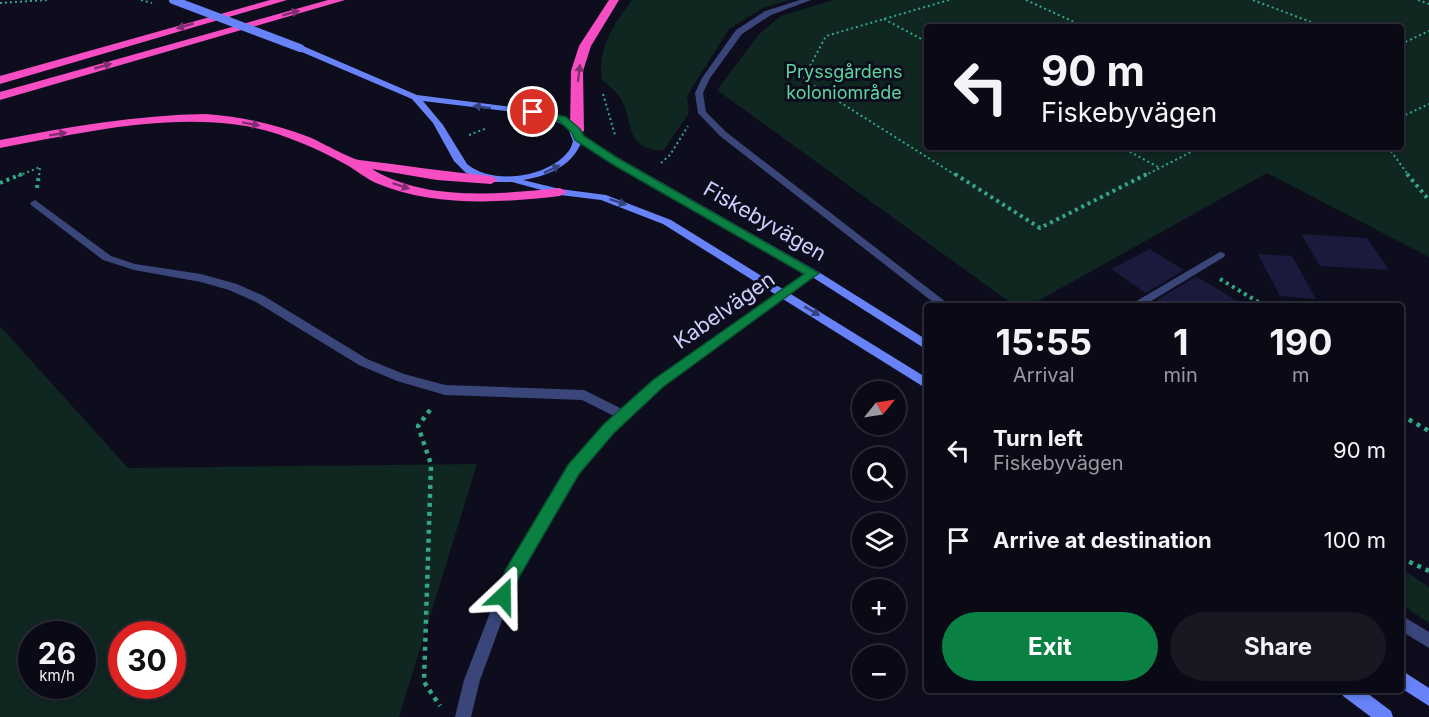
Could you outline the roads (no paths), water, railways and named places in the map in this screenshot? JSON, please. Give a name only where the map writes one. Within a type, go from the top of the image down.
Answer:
[{"type":"highway","points":[[0,80],[282,0]]},
{"type":"highway","points":[[0,96],[340,0]]},
{"type":"highway","points":[[578,134],[578,71],[585,46],[614,0]]},
{"type":"highway","points":[[0,144],[148,122],[216,120],[270,128],[349,160],[381,180],[410,189],[488,197],[560,192]]},
{"type":"highway","points":[[349,160],[437,176],[491,180]]},
{"type":"street","name":"Fiskebyvägen","points":[[173,0],[300,48],[415,97],[549,114],[562,119],[578,134],[616,161],[813,273],[924,344]]},
{"type":"street","points":[[807,0],[768,13],[739,32],[706,78],[699,93],[702,113],[723,134],[941,303]]},
{"type":"street","name":"Fiskebyvägen","points":[[415,97],[431,113],[460,163],[478,176],[491,180],[510,180],[537,175],[560,165],[577,147],[578,134]]},
{"type":"street","name":"Fiskebyvägen","points":[[510,180],[560,192],[603,197],[667,222],[924,382]]},
{"type":"street","points":[[35,203],[107,258],[134,267],[201,278],[233,287],[260,299],[363,362],[401,378],[445,390],[584,395],[623,415]]},
{"type":"street","points":[[1139,303],[1221,255]]},
{"type":"street","name":"Kabelvägen","points":[[463,717],[472,680],[512,574],[573,470],[645,393],[813,273]]},
{"type":"street","points":[[1404,624],[1429,641]]},
{"type":"street","points":[[1404,680],[1429,698]]},
{"type":"street","points":[[1353,693],[1385,717]]},
{"type":"park label","name":"Pryssgårdens koloniområde","points":[[844,82]]}]
